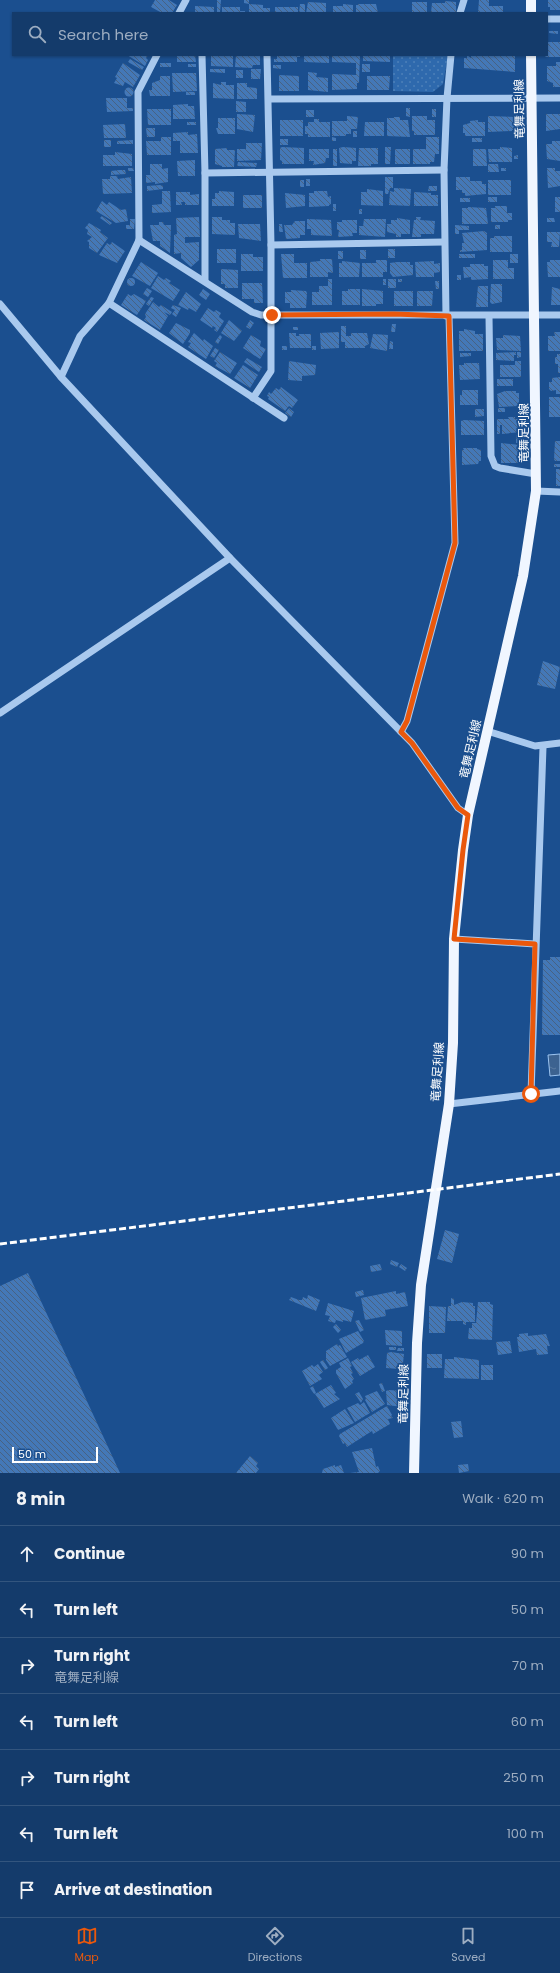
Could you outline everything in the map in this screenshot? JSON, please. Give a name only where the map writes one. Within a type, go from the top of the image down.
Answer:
[{"type":"main road","points":[[531,0],[531,12]]},
{"type":"main road","name":"竜舞足利線","points":[[414,1473],[417,1350],[421,1284],[449,1104],[453,1043],[454,939],[463,850],[468,815],[523,576],[536,491],[532,56]]},
{"type":"street","points":[[180,12],[186,0]]},
{"type":"street","points":[[460,12],[464,0]]},
{"type":"street","points":[[548,20],[560,19]]},
{"type":"street","points":[[61,377],[80,336],[109,304],[139,240],[138,92],[156,56]]},
{"type":"street","points":[[202,56],[205,173],[205,281]]},
{"type":"street","points":[[253,398],[270,371],[272,315],[267,56]]},
{"type":"street","points":[[401,732],[407,721],[455,543],[444,242],[446,98],[451,56]]},
{"type":"street","points":[[269,99],[560,98]]},
{"type":"street","points":[[205,173],[444,170]]},
{"type":"street","points":[[139,240],[252,312],[261,315],[394,314],[447,316],[560,316]]},
{"type":"street","points":[[271,245],[444,242]]},
{"type":"street","points":[[0,304],[61,377],[230,558],[412,743],[458,808],[468,815]]},
{"type":"street","points":[[109,304],[284,418]]},
{"type":"street","points":[[489,316],[491,456],[495,466],[536,474]]},
{"type":"street","points":[[536,491],[560,492]]},
{"type":"street","points":[[0,713],[230,558]]},
{"type":"street","points":[[487,731],[535,746],[560,743]]},
{"type":"street","points":[[531,1094],[543,746]]},
{"type":"street","points":[[454,939],[535,944]]},
{"type":"street","points":[[449,1104],[560,1091]]},
{"type":"shaded area","points":[[393,56],[448,56],[443,84],[433,92],[393,91]]},
{"type":"water","points":[[560,1054],[560,1075],[550,1076],[548,1055]]},
{"type":"building","points":[[155,0],[169,0],[177,5],[173,12],[160,12],[151,7]]},
{"type":"building","points":[[217,0],[221,0],[220,12],[217,12]]},
{"type":"building","points":[[244,0],[249,0],[249,4],[244,3]]},
{"type":"building","points":[[479,0],[489,0],[489,6],[503,6],[503,12],[478,12]]},
{"type":"building","points":[[548,0],[560,0],[560,10],[550,10],[550,7],[548,7]]},
{"type":"building","points":[[445,1],[456,2],[456,12],[431,12],[432,3],[445,3]]},
{"type":"building","points":[[308,2],[326,3],[326,12],[306,12]]},
{"type":"building","points":[[412,2],[427,2],[427,12],[412,12]]},
{"type":"building","points":[[249,4],[263,5],[263,8],[270,8],[270,12],[249,12]]},
{"type":"building","points":[[300,4],[305,4],[305,12],[299,12]]},
{"type":"building","points":[[343,4],[353,5],[353,12],[333,12],[333,6],[343,6]]},
{"type":"building","points":[[376,4],[378,12],[356,12],[356,5]]},
{"type":"building","points":[[195,6],[214,7],[214,12],[195,12]]},
{"type":"building","points":[[222,7],[240,7],[240,11],[245,11],[245,12],[222,12]]},
{"type":"building","points":[[275,7],[298,7],[298,12],[275,12]]},
{"type":"building","points":[[549,31],[558,31],[558,34],[549,33]]},
{"type":"building","points":[[548,42],[560,42],[560,57],[545,57],[548,56]]},
{"type":"building","points":[[129,56],[147,56],[146,58],[148,60],[145,66]]},
{"type":"building","points":[[177,56],[195,56],[196,62],[177,62]]},
{"type":"building","points":[[211,56],[233,56],[233,67],[211,66]]},
{"type":"building","points":[[236,56],[260,56],[260,65],[253,65],[252,68],[235,67]]},
{"type":"building","points":[[277,56],[300,56],[297,57],[297,62],[274,62],[274,59],[277,59]]},
{"type":"building","points":[[304,56],[329,56],[329,63],[304,62]]},
{"type":"building","points":[[332,56],[360,56],[359,83],[357,83],[357,89],[332,90],[332,74],[356,75],[356,63],[332,62]]},
{"type":"building","points":[[363,56],[390,56],[390,62],[363,61]]},
{"type":"building","points":[[467,56],[471,58],[471,56],[515,56],[515,72],[464,68],[464,58],[467,58]]},
{"type":"building","points":[[130,59],[144,67],[142,70],[128,62]]},
{"type":"building","points":[[556,62],[560,62],[560,87],[553,87],[553,83],[547,81],[547,66],[556,66]]},
{"type":"building","points":[[123,63],[140,75],[133,87],[125,82],[123,86],[114,83],[117,78],[115,77]]},
{"type":"building","points":[[160,63],[171,63],[171,67],[160,67]]},
{"type":"building","points":[[188,64],[196,64],[196,67],[188,67]]},
{"type":"building","points":[[362,64],[370,64],[370,72],[362,72]]},
{"type":"building","points":[[273,65],[281,65],[281,69],[273,68]]},
{"type":"building","points":[[210,69],[225,69],[225,73],[210,72]]},
{"type":"building","points":[[251,69],[261,69],[260,79],[251,79]]},
{"type":"building","points":[[236,70],[243,70],[243,78],[236,78]]},
{"type":"building","points":[[308,72],[317,73],[316,77],[328,78],[328,92],[308,90]]},
{"type":"building","points":[[172,73],[196,73],[197,91],[173,92]]},
{"type":"building","points":[[279,75],[299,76],[299,91],[279,91]]},
{"type":"building","points":[[160,76],[170,76],[170,96],[150,96],[149,90],[152,90],[152,83],[160,80]]},
{"type":"building","points":[[367,76],[390,76],[389,90],[367,90]]},
{"type":"building","points":[[221,82],[226,82],[226,85],[234,85],[234,99],[213,98],[213,83],[221,85]]},
{"type":"building","points":[[237,83],[247,83],[247,87],[257,88],[257,99],[237,99]]},
{"type":"building","points":[[127,88],[131,88],[133,92],[131,96],[127,96],[125,94],[125,90]]},
{"type":"building","points":[[186,92],[195,92],[195,95],[186,95]]},
{"type":"building","points":[[106,98],[127,98],[127,108],[133,108],[133,111],[107,112]]},
{"type":"building","points":[[236,101],[246,102],[246,112],[236,112]]},
{"type":"building","points":[[188,104],[188,106],[194,106],[195,119],[173,119],[173,105]]},
{"type":"building","points":[[406,108],[410,108],[410,117],[406,116]]},
{"type":"building","points":[[147,109],[171,109],[171,125],[148,125]]},
{"type":"building","points":[[432,109],[436,109],[436,117],[432,117]]},
{"type":"building","points":[[306,110],[314,110],[314,117],[306,117]]},
{"type":"building","points":[[237,114],[255,115],[253,132],[237,129]]},
{"type":"building","points":[[546,114],[560,114],[560,129],[546,131]]},
{"type":"building","points":[[347,116],[358,117],[357,129],[351,129],[351,134],[346,134],[346,136],[332,136],[332,121],[347,121]]},
{"type":"building","points":[[412,116],[427,116],[427,120],[435,120],[435,135],[414,135],[414,131],[412,131]]},
{"type":"building","points":[[488,116],[518,117],[518,130],[488,132]]},
{"type":"building","points":[[400,117],[400,120],[408,120],[410,137],[387,136],[387,118]]},
{"type":"building","points":[[218,118],[235,118],[235,134],[218,134],[216,128],[218,128]]},
{"type":"building","points":[[314,119],[319,119],[319,122],[330,122],[330,137],[308,137],[308,134],[305,134],[305,126],[308,126],[308,122],[314,122]]},
{"type":"building","points":[[280,120],[303,120],[303,136],[280,136]]},
{"type":"building","points":[[478,120],[478,122],[485,122],[485,136],[465,136],[465,133],[463,133],[463,125],[470,123],[470,121]]},
{"type":"building","points":[[187,122],[196,122],[196,125],[187,125]]},
{"type":"building","points":[[365,122],[384,122],[384,136],[364,136]]},
{"type":"building","points":[[125,124],[126,138],[104,138],[103,125]]},
{"type":"building","points":[[146,128],[155,128],[155,137],[147,137]]},
{"type":"building","points":[[353,131],[357,131],[357,137],[353,137]]},
{"type":"building","points":[[188,132],[188,135],[197,134],[198,153],[180,153],[180,141],[173,141],[173,133]]},
{"type":"building","points":[[161,137],[171,137],[171,155],[147,155],[146,141],[161,141]]},
{"type":"building","points":[[332,137],[336,138],[336,141],[332,141]]},
{"type":"building","points":[[426,137],[439,137],[439,154],[435,154],[434,162],[430,162],[430,164],[413,164],[413,149],[426,149]]},
{"type":"building","points":[[472,138],[482,138],[482,142],[472,142]]},
{"type":"building","points":[[280,139],[288,139],[288,145],[280,145]]},
{"type":"building","points":[[104,140],[111,140],[111,147],[104,147]]},
{"type":"building","points":[[133,140],[133,144],[117,144],[117,141]]},
{"type":"building","points":[[552,141],[560,141],[560,161],[547,159],[546,144],[552,144]]},
{"type":"building","points":[[246,143],[262,143],[261,160],[237,161],[237,149],[246,149]]},
{"type":"building","points":[[385,147],[391,147],[390,164],[385,164]]},
{"type":"building","points":[[500,147],[512,148],[512,162],[489,162],[488,149],[500,149]]},
{"type":"building","points":[[227,148],[227,150],[235,150],[234,167],[222,167],[215,164],[215,149]]},
{"type":"building","points":[[280,148],[304,148],[304,164],[282,164],[282,161],[280,160]]},
{"type":"building","points":[[339,148],[356,148],[356,161],[352,161],[352,164],[340,163]]},
{"type":"building","points":[[359,148],[378,148],[378,164],[371,164],[371,166],[358,166]]},
{"type":"building","points":[[309,149],[329,149],[329,158],[326,158],[325,163],[313,165],[314,161],[309,161]]},
{"type":"building","points":[[333,149],[337,149],[337,166],[333,166]]},
{"type":"building","points":[[395,149],[410,149],[410,164],[395,164]]},
{"type":"building","points":[[473,149],[486,149],[487,166],[473,166]]},
{"type":"building","points":[[115,152],[132,154],[132,166],[103,166],[103,155],[115,155]]},
{"type":"building","points":[[518,155],[518,159],[514,159],[514,156]]},
{"type":"building","points":[[195,160],[195,176],[178,176],[177,161]]},
{"type":"building","points":[[238,162],[257,163],[256,167],[237,166]]},
{"type":"building","points":[[150,164],[162,164],[162,169],[168,168],[168,182],[155,184],[155,182],[146,183],[146,175],[150,175]]},
{"type":"building","points":[[488,164],[498,164],[499,172],[488,172]]},
{"type":"building","points":[[128,168],[133,168],[134,171],[128,171]]},
{"type":"building","points":[[501,168],[506,168],[506,171],[501,171]]},
{"type":"building","points":[[547,168],[555,168],[555,171],[560,171],[560,186],[548,188]]},
{"type":"building","points":[[125,170],[126,174],[111,175],[111,171]]},
{"type":"building","points":[[110,176],[117,176],[118,179],[131,177],[132,193],[103,194],[102,179],[110,179]]},
{"type":"building","points":[[385,177],[393,177],[393,188],[390,188],[388,194],[385,194]]},
{"type":"building","points":[[456,177],[470,177],[470,181],[482,181],[482,184],[486,184],[486,194],[465,196],[465,193],[462,193],[462,190],[456,190]]},
{"type":"building","points":[[306,179],[310,179],[310,186],[306,186]]},
{"type":"building","points":[[300,180],[304,180],[304,187],[300,187]]},
{"type":"building","points":[[488,180],[511,180],[511,195],[488,195]]},
{"type":"building","points":[[147,186],[163,186],[163,189],[147,191]]},
{"type":"building","points":[[429,186],[437,186],[437,191],[428,191]]},
{"type":"building","points":[[394,188],[411,189],[410,206],[389,205],[390,191],[394,192]]},
{"type":"building","points":[[367,189],[383,191],[383,206],[361,205],[361,192],[367,192]]},
{"type":"building","points":[[162,191],[170,191],[171,212],[152,213],[152,205],[162,204]]},
{"type":"building","points":[[219,191],[234,192],[234,206],[212,206],[212,199],[215,199],[215,193],[219,193]]},
{"type":"building","points":[[314,191],[327,191],[328,197],[331,196],[331,204],[329,206],[309,207],[309,193],[314,193]]},
{"type":"building","points":[[176,192],[190,192],[190,195],[199,194],[199,205],[185,205],[185,202],[181,202],[182,205],[176,205]]},
{"type":"building","points":[[414,192],[438,195],[438,206],[414,206]]},
{"type":"building","points":[[285,193],[305,195],[305,206],[286,208]]},
{"type":"building","points":[[243,195],[262,195],[262,208],[243,208]]},
{"type":"building","points":[[488,197],[497,197],[497,202],[488,202]]},
{"type":"building","points":[[555,197],[560,197],[560,212],[555,212]]},
{"type":"building","points":[[460,198],[470,198],[470,202],[460,202]]},
{"type":"building","points":[[102,201],[107,205],[109,202],[121,210],[126,209],[128,221],[116,223],[96,211]]},
{"type":"building","points":[[333,204],[336,204],[336,211],[333,211]]},
{"type":"building","points":[[495,206],[507,206],[507,213],[512,213],[512,220],[508,220],[508,222],[491,222],[491,208],[495,208]]},
{"type":"building","points":[[462,208],[486,208],[488,224],[462,224]]},
{"type":"building","points":[[359,209],[362,209],[362,214],[359,214]]},
{"type":"building","points":[[102,216],[112,223],[110,225],[100,218]]},
{"type":"building","points":[[199,217],[200,237],[185,237],[185,243],[199,242],[199,260],[191,267],[181,258],[181,253],[174,254],[174,235],[177,234],[176,218]]},
{"type":"building","points":[[212,217],[222,217],[222,220],[230,220],[230,223],[235,223],[235,235],[212,234]]},
{"type":"building","points":[[416,217],[421,217],[420,220],[435,221],[434,234],[421,234],[421,237],[412,237],[414,220],[416,220]]},
{"type":"building","points":[[397,218],[410,220],[410,234],[401,234],[401,237],[396,237],[396,234],[387,232],[387,224],[391,224],[391,220],[397,220]]},
{"type":"building","points":[[547,218],[554,218],[555,222],[547,222]]},
{"type":"building","points":[[130,219],[135,219],[134,229],[126,229],[126,225],[130,225]]},
{"type":"building","points":[[307,219],[331,220],[332,236],[311,235],[311,229],[307,229]]},
{"type":"building","points":[[364,219],[386,219],[385,237],[359,235],[359,226],[363,226]]},
{"type":"building","points":[[342,220],[357,220],[357,233],[352,233],[353,236],[338,237],[339,230],[337,230],[337,222],[342,222]]},
{"type":"building","points":[[295,221],[305,221],[305,235],[300,235],[300,238],[286,239],[284,225],[292,225]]},
{"type":"building","points":[[159,222],[163,222],[164,225],[171,225],[170,253],[160,246],[160,241],[153,241],[150,225],[159,225]]},
{"type":"building","points":[[89,223],[101,230],[100,232],[108,238],[97,253],[89,248],[89,242],[87,241],[92,237],[87,234],[88,230],[85,228]]},
{"type":"building","points":[[238,224],[260,224],[261,241],[239,238]]},
{"type":"building","points":[[279,224],[282,224],[283,232],[279,232]]},
{"type":"building","points":[[455,225],[469,226],[469,230],[459,230],[459,234],[455,234]]},
{"type":"building","points":[[495,225],[500,225],[500,229],[495,229]]},
{"type":"building","points":[[484,231],[487,233],[487,250],[460,252],[460,250],[462,250],[462,243],[464,243],[462,233]]},
{"type":"building","points":[[547,232],[560,232],[559,247],[551,247],[552,242],[547,242]]},
{"type":"building","points":[[494,236],[512,236],[512,252],[490,252],[490,238],[494,238]]},
{"type":"building","points":[[112,242],[125,251],[117,263],[99,255],[107,243],[110,245]]},
{"type":"building","points":[[217,249],[236,249],[236,263],[217,263]]},
{"type":"building","points":[[388,249],[395,249],[395,258],[388,258]]},
{"type":"building","points":[[360,250],[366,250],[366,259],[360,259]]},
{"type":"building","points":[[338,251],[343,251],[343,259],[338,259]]},
{"type":"building","points":[[241,254],[253,254],[253,257],[263,257],[263,271],[241,271]]},
{"type":"building","points":[[281,254],[294,254],[294,263],[307,263],[307,278],[283,278]]},
{"type":"building","points":[[459,254],[475,254],[475,258],[459,258]]},
{"type":"building","points":[[510,254],[518,254],[518,263],[510,263]]},
{"type":"building","points":[[320,259],[332,259],[333,273],[328,272],[328,277],[310,277],[310,262],[320,261]]},
{"type":"building","points":[[376,260],[387,260],[387,272],[383,272],[383,277],[362,277],[362,263],[376,263]]},
{"type":"building","points":[[493,260],[508,260],[508,268],[514,268],[514,279],[493,279]]},
{"type":"building","points":[[550,260],[560,260],[560,277],[548,277],[547,262],[550,262]]},
{"type":"building","points":[[342,261],[360,263],[359,277],[339,277],[339,263],[342,263]]},
{"type":"building","points":[[434,261],[434,264],[440,263],[440,272],[434,273],[434,277],[416,277],[415,262]]},
{"type":"building","points":[[141,262],[158,273],[150,286],[132,276]]},
{"type":"building","points":[[410,262],[410,265],[413,265],[413,275],[393,277],[390,273],[390,263]]},
{"type":"building","points":[[470,264],[484,264],[484,266],[488,266],[488,279],[471,280],[471,277],[464,278],[463,267],[470,267]]},
{"type":"building","points":[[221,269],[238,270],[238,288],[225,288],[225,284],[221,284]]},
{"type":"building","points":[[457,275],[461,275],[461,280],[457,280]]},
{"type":"building","points":[[158,276],[164,280],[166,278],[171,281],[169,283],[180,290],[173,301],[151,288]]},
{"type":"building","points":[[129,278],[133,278],[135,282],[133,286],[129,286],[127,284],[127,280]]},
{"type":"building","points":[[328,279],[332,279],[332,305],[312,305],[312,292],[319,292],[319,286],[328,286]]},
{"type":"building","points":[[383,279],[386,279],[386,285],[383,285]]},
{"type":"building","points":[[388,279],[396,279],[396,288],[388,288]]},
{"type":"building","points":[[398,279],[402,279],[402,282],[398,282]]},
{"type":"building","points":[[435,281],[439,281],[439,289],[436,289]]},
{"type":"building","points":[[242,283],[262,283],[263,303],[254,303],[254,299],[242,299]]},
{"type":"building","points":[[491,284],[502,284],[502,302],[492,304],[490,302]]},
{"type":"building","points":[[478,286],[488,286],[488,307],[476,307]]},
{"type":"building","points":[[552,287],[560,289],[560,305],[551,305]]},
{"type":"building","points":[[147,288],[152,291],[148,297],[143,294]]},
{"type":"building","points":[[203,289],[210,294],[206,300],[199,295]]},
{"type":"building","points":[[348,289],[360,289],[360,305],[342,305],[342,291],[348,291]]},
{"type":"building","points":[[362,289],[383,291],[383,304],[376,304],[376,306],[362,306]]},
{"type":"building","points":[[291,290],[306,291],[306,308],[290,308],[290,303],[285,303],[285,292],[291,292]]},
{"type":"building","points":[[394,291],[413,291],[413,306],[394,306]]},
{"type":"building","points":[[417,291],[433,291],[432,306],[417,306]]},
{"type":"building","points":[[186,292],[201,304],[196,312],[178,305]]},
{"type":"building","points":[[128,294],[131,296],[134,294],[146,301],[137,315],[121,305]]},
{"type":"building","points":[[151,297],[154,298],[149,306],[146,304]]},
{"type":"building","points":[[153,302],[159,307],[161,305],[172,312],[170,315],[164,312],[168,316],[160,330],[144,320],[146,317],[145,314]]},
{"type":"building","points":[[173,305],[181,308],[176,317],[172,314],[175,310],[171,308]]},
{"type":"building","points":[[208,308],[214,312],[216,310],[221,313],[219,317],[224,321],[217,332],[214,330],[216,328],[213,326],[212,328],[200,320]]},
{"type":"building","points":[[229,320],[242,331],[234,341],[221,333]]},
{"type":"building","points":[[250,320],[254,323],[250,329],[246,327]]},
{"type":"building","points":[[176,323],[190,330],[190,333],[183,344],[169,333]]},
{"type":"building","points":[[392,324],[396,324],[395,332],[391,332]]},
{"type":"building","points":[[341,326],[346,326],[346,336],[351,336],[351,333],[367,333],[369,344],[365,346],[365,348],[345,348],[345,342],[341,342]]},
{"type":"building","points":[[293,327],[298,327],[298,330],[293,330]]},
{"type":"building","points":[[464,329],[475,331],[475,334],[483,334],[483,351],[459,351],[459,331],[464,331]]},
{"type":"building","points":[[339,332],[339,348],[321,349],[320,333]]},
{"type":"building","points":[[554,332],[560,332],[560,351],[548,351],[548,336],[555,336]]},
{"type":"building","points":[[194,333],[203,341],[204,339],[213,346],[206,359],[188,347],[191,343],[188,342]]},
{"type":"building","points":[[289,333],[296,333],[296,336],[299,336],[299,334],[311,334],[311,348],[290,348]]},
{"type":"building","points":[[373,334],[388,335],[387,351],[370,348]]},
{"type":"building","points":[[220,335],[222,337],[218,344],[215,342]]},
{"type":"building","points":[[251,335],[261,341],[260,346],[266,349],[260,359],[243,348]]},
{"type":"building","points":[[503,335],[520,336],[521,351],[497,350],[496,338],[503,338]]},
{"type":"building","points":[[390,341],[393,342],[393,349],[389,349]]},
{"type":"building","points":[[282,346],[287,346],[287,350],[282,350]]},
{"type":"building","points":[[312,346],[316,346],[316,350],[312,350]]},
{"type":"building","points":[[215,348],[219,350],[214,358],[210,356]]},
{"type":"building","points":[[220,352],[237,363],[230,374],[215,366],[217,363],[214,361]]},
{"type":"building","points":[[516,352],[516,355],[514,355],[514,361],[496,360],[496,353]]},
{"type":"building","points":[[517,352],[521,352],[521,357],[517,358]]},
{"type":"building","points":[[460,353],[471,353],[471,356],[460,357]]},
{"type":"building","points":[[557,354],[560,354],[560,373],[558,373],[558,364],[555,364],[555,357],[557,357]]},
{"type":"building","points":[[247,358],[262,367],[259,372],[244,362]]},
{"type":"building","points":[[289,361],[316,365],[315,375],[302,376],[302,381],[288,380]]},
{"type":"building","points":[[515,361],[521,361],[521,377],[500,377],[500,365],[515,365]]},
{"type":"building","points":[[464,363],[479,363],[480,379],[460,380],[459,365],[464,365]]},
{"type":"building","points":[[243,365],[258,375],[250,388],[234,378]]},
{"type":"building","points":[[560,377],[560,394],[556,394],[556,390],[551,391],[549,389],[549,382],[552,382],[552,378]]},
{"type":"building","points":[[497,379],[513,379],[513,386],[497,386]]},
{"type":"building","points":[[281,387],[298,400],[292,408],[289,406],[285,411],[268,399],[269,397],[267,396],[269,392],[271,394],[276,388],[279,390]]},
{"type":"building","points":[[462,390],[478,390],[478,405],[460,405],[460,395],[462,395]]},
{"type":"building","points":[[505,391],[516,391],[516,393],[519,393],[519,406],[499,407],[497,394]]},
{"type":"building","points":[[549,397],[560,397],[560,417],[549,417]]},
{"type":"building","points":[[289,408],[294,412],[291,417],[285,413]]},
{"type":"building","points":[[498,408],[505,408],[505,412],[498,412]]},
{"type":"building","points":[[475,409],[484,409],[484,416],[475,417]]},
{"type":"building","points":[[508,417],[515,417],[515,419],[518,419],[518,425],[521,425],[521,432],[502,434],[502,425],[500,425],[500,434],[497,434],[497,419],[509,419]]},
{"type":"building","points":[[461,421],[484,421],[484,435],[461,435]]},
{"type":"building","points":[[516,435],[521,435],[521,443],[516,443]]},
{"type":"building","points":[[555,441],[560,441],[560,461],[555,461],[554,459]]},
{"type":"building","points":[[501,443],[521,445],[521,463],[501,463]]},
{"type":"building","points":[[463,448],[477,448],[481,450],[481,461],[479,461],[478,464],[462,465]]},
{"type":"building","points":[[554,464],[560,464],[560,467],[554,467]]},
{"type":"building","points":[[556,469],[560,469],[560,486],[556,486]]},
{"type":"building","points":[[543,661],[560,667],[555,689],[537,685]]},
{"type":"building","points":[[550,957],[560,957],[560,1035],[542,1035],[543,960],[550,960]]},
{"type":"building","points":[[445,1230],[459,1234],[452,1263],[437,1259]]},
{"type":"building","points":[[391,1260],[399,1263],[397,1267],[390,1264]]},
{"type":"building","points":[[380,1264],[382,1270],[371,1272],[370,1266]]},
{"type":"building","points":[[401,1264],[407,1268],[405,1271],[399,1267]]},
{"type":"building","points":[[28,1273],[120,1473],[0,1473],[0,1286]]},
{"type":"building","points":[[363,1290],[364,1295],[356,1297],[355,1292]]},
{"type":"building","points":[[396,1291],[396,1294],[405,1292],[408,1306],[385,1310],[386,1316],[365,1320],[361,1298]]},
{"type":"building","points":[[308,1295],[320,1300],[316,1311],[289,1300],[291,1297],[299,1300],[302,1300],[303,1297],[307,1299]]},
{"type":"building","points":[[451,1298],[454,1299],[454,1305],[462,1302],[473,1303],[473,1306],[475,1306],[475,1322],[466,1322],[466,1325],[463,1324],[463,1321],[447,1321],[448,1306],[451,1306]]},
{"type":"building","points":[[478,1302],[490,1302],[490,1304],[493,1305],[492,1340],[468,1339],[469,1328],[472,1328],[472,1323],[476,1323]]},
{"type":"building","points":[[328,1303],[354,1311],[351,1322],[336,1320],[335,1323],[328,1321],[330,1316],[325,1315]]},
{"type":"building","points":[[429,1306],[446,1307],[445,1333],[429,1333]]},
{"type":"building","points":[[359,1320],[364,1330],[360,1332],[355,1321]]},
{"type":"building","points":[[336,1324],[341,1330],[338,1333],[333,1327]]},
{"type":"building","points":[[385,1330],[402,1331],[402,1346],[386,1345]]},
{"type":"building","points":[[358,1331],[364,1341],[363,1343],[346,1353],[339,1339]]},
{"type":"building","points":[[528,1333],[528,1336],[546,1334],[550,1346],[547,1346],[548,1354],[537,1355],[536,1349],[519,1352],[517,1337],[519,1337],[519,1334]]},
{"type":"building","points":[[510,1341],[512,1353],[498,1355],[496,1342]]},
{"type":"building","points":[[337,1344],[338,1346],[340,1345],[347,1357],[330,1366],[326,1360],[326,1351]]},
{"type":"building","points":[[389,1347],[396,1347],[396,1350],[389,1350]]},
{"type":"building","points":[[398,1348],[404,1348],[404,1351],[397,1351]]},
{"type":"building","points":[[391,1352],[404,1354],[403,1363],[399,1363],[399,1369],[386,1368],[387,1353]]},
{"type":"building","points":[[427,1354],[442,1354],[442,1368],[427,1368]]},
{"type":"building","points":[[368,1355],[375,1367],[360,1376],[351,1362]]},
{"type":"building","points":[[454,1357],[479,1360],[479,1379],[444,1378],[445,1359],[454,1359]]},
{"type":"building","points":[[348,1358],[352,1366],[350,1367],[353,1373],[351,1374],[354,1379],[352,1381],[353,1383],[345,1389],[336,1373],[336,1370],[341,1367],[339,1363]]},
{"type":"building","points":[[323,1360],[328,1368],[325,1370],[320,1362]]},
{"type":"building","points":[[318,1364],[323,1372],[319,1375],[322,1379],[310,1386],[302,1371],[312,1365],[314,1367]]},
{"type":"building","points":[[481,1365],[493,1365],[493,1380],[481,1380]]},
{"type":"building","points":[[382,1383],[385,1391],[382,1392],[379,1384]]},
{"type":"building","points":[[331,1385],[336,1393],[334,1394],[340,1399],[324,1408],[315,1394]]},
{"type":"building","points":[[313,1386],[316,1393],[314,1394],[310,1388]]},
{"type":"building","points":[[377,1391],[385,1404],[372,1412],[365,1400],[365,1396]]},
{"type":"building","points":[[386,1391],[402,1391],[402,1407],[387,1405]]},
{"type":"building","points":[[359,1392],[363,1399],[361,1403],[355,1394]]},
{"type":"building","points":[[364,1402],[370,1413],[355,1422],[347,1408],[358,1403],[360,1405]]},
{"type":"building","points":[[387,1406],[393,1418],[388,1419],[390,1424],[373,1434],[372,1431],[347,1447],[345,1443],[343,1444],[339,1436],[340,1434]]},
{"type":"building","points":[[345,1409],[354,1423],[338,1430],[331,1418]]},
{"type":"building","points":[[461,1421],[463,1437],[454,1438],[451,1422]]},
{"type":"building","points":[[372,1448],[376,1467],[378,1466],[380,1471],[378,1473],[350,1473],[359,1472],[352,1452]]},
{"type":"building","points":[[250,1456],[258,1463],[256,1466],[259,1469],[256,1473],[236,1473]]},
{"type":"building","points":[[468,1464],[469,1471],[459,1473],[458,1465]]},
{"type":"building","points":[[335,1465],[335,1467],[341,1465],[344,1473],[322,1473],[323,1469]]},
{"type":"railway","points":[[0,1244],[560,1174]]},
{"type":"route","points":[[272,315],[394,314],[449,316],[455,543],[407,721],[401,732],[412,743],[458,808],[468,815],[454,939],[535,944],[531,1094]]}]
